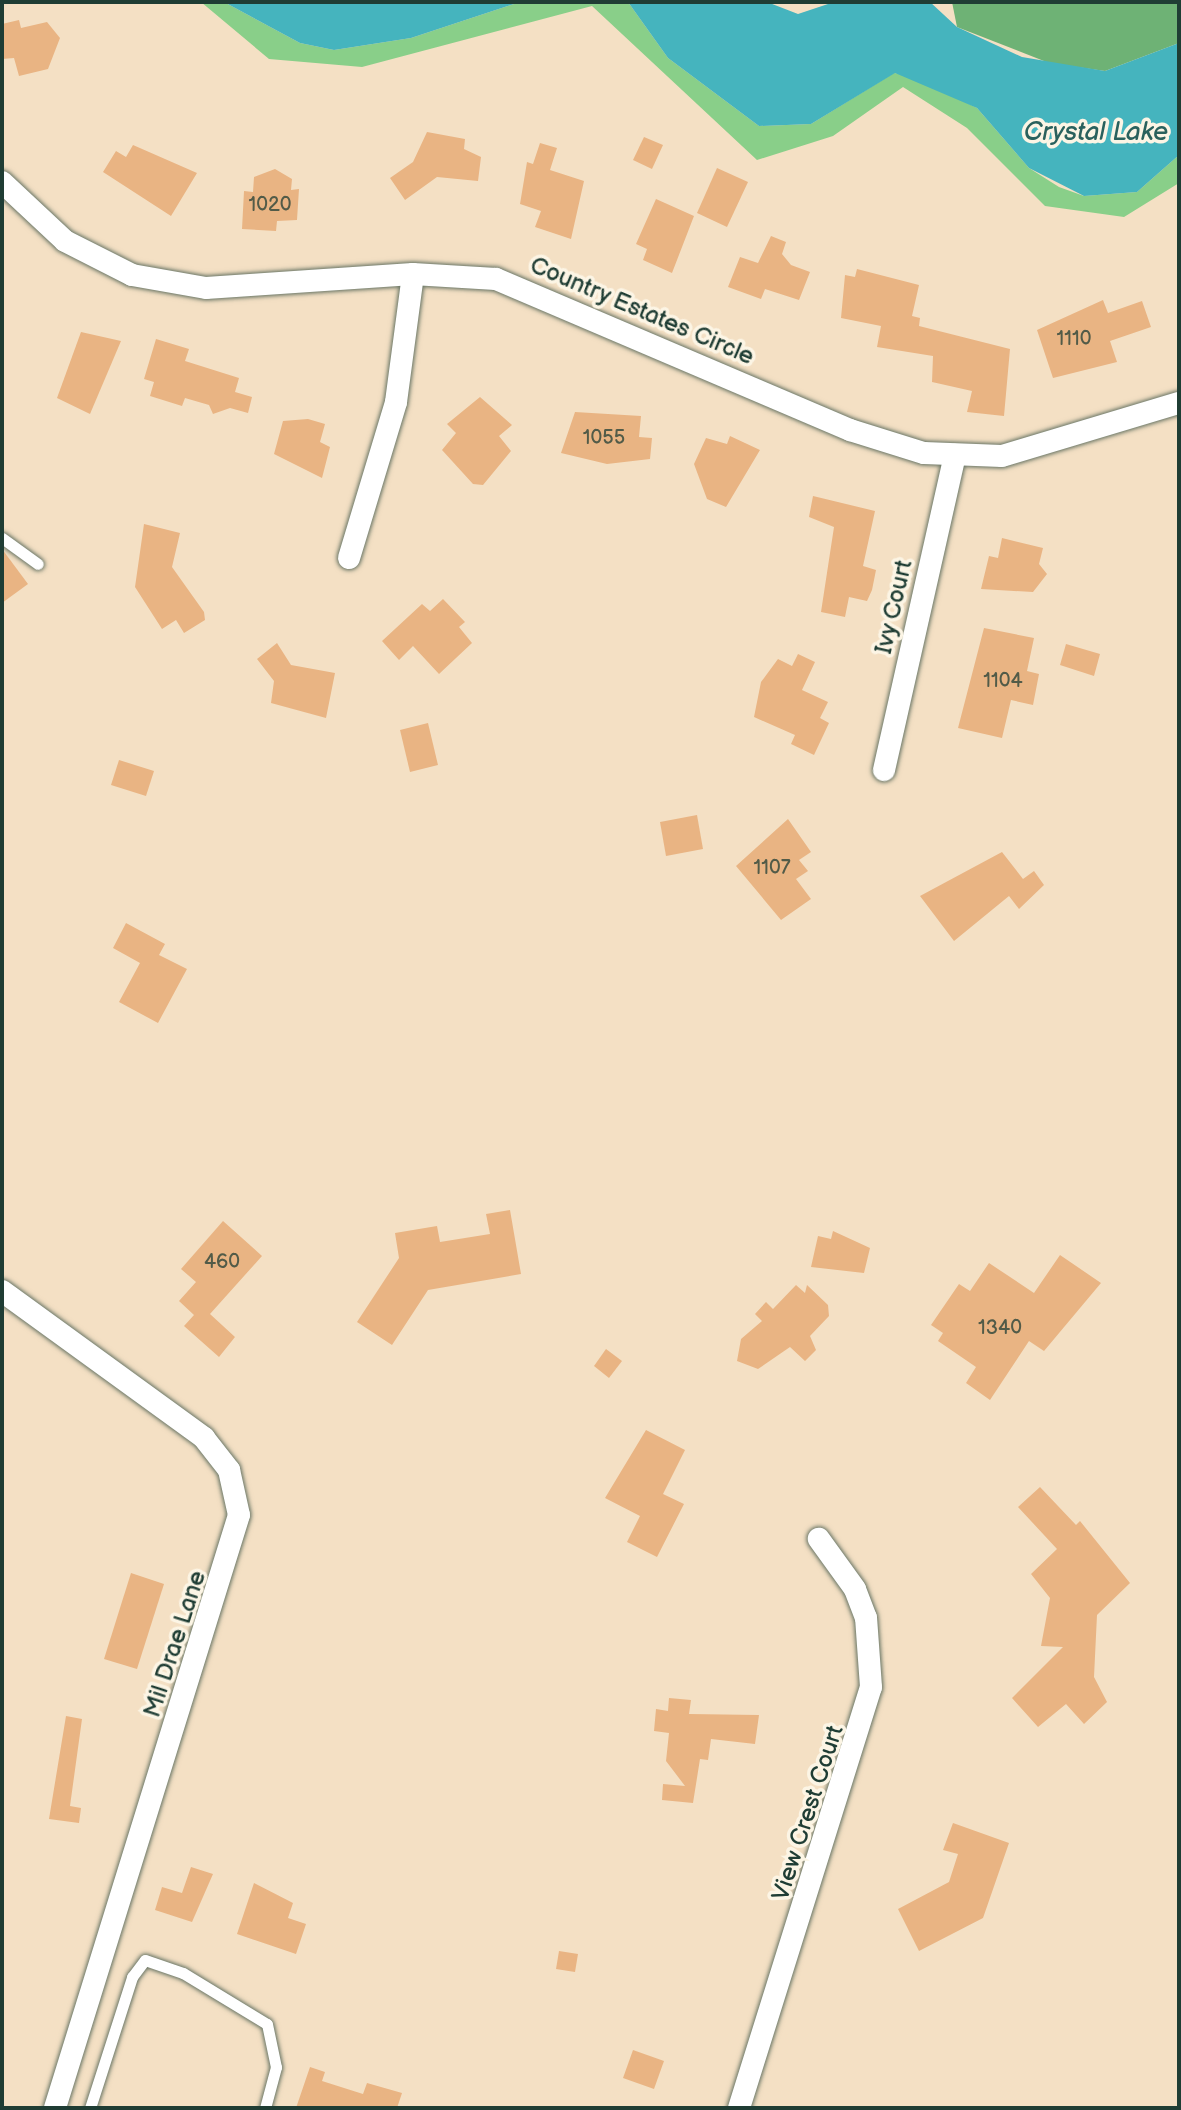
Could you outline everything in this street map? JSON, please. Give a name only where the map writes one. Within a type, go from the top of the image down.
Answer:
[{"type":"street","name":"Country Estates Circle","points":[[4,188],[65,241],[168,284],[248,288],[458,273],[530,288],[850,430],[955,455],[1040,448],[1179,403]]},
{"type":"street","points":[[349,558],[396,402],[413,274]]},
{"type":"street","name":"Ivy Court","points":[[884,770],[955,455]]},
{"type":"street","name":"Mil Drae Lane","points":[[2,1291],[204,1438],[229,1470],[239,1515],[55,2108]]},
{"type":"street","name":"View Crest Court","points":[[739,2108],[871,1687],[866,1618],[855,1589],[819,1539]]},
{"type":"lane","points":[[2,538],[38,564]]},
{"type":"lane","points":[[90,2108],[132,1977],[145,1960],[183,1973],[267,2024],[276,2067],[265,2108]]},
{"type":"green space","points":[[201,2],[224,2],[300,43],[334,50],[411,38],[520,2],[628,2],[668,58],[759,126],[811,124],[894,73],[913,75],[977,108],[1029,168],[1059,187],[1084,196],[1137,192],[1179,155],[1179,183],[1124,217],[1045,206],[967,128],[903,87],[833,136],[757,160],[592,6],[362,67],[269,59]]},
{"type":"green space","points":[[952,2],[1179,2],[1179,43],[1105,71],[1049,63],[957,27]]},
{"type":"water","points":[[224,2],[520,2],[411,38],[334,50],[300,43]]},
{"type":"water","name":"Crystal Lake","points":[[628,2],[767,2],[798,14],[834,2],[930,2],[957,27],[1022,57],[1105,71],[1179,43],[1179,155],[1137,192],[1084,196],[1029,168],[977,108],[895,73],[811,124],[759,126],[668,58]]},
{"type":"building","points":[[19,20],[21,28],[47,22],[60,38],[48,69],[19,76],[14,58],[2,59],[2,24]]},
{"type":"building","points":[[427,132],[465,139],[464,149],[481,157],[478,181],[437,177],[405,200],[390,178],[413,162]]},
{"type":"building","points":[[644,137],[663,145],[652,169],[633,160]]},
{"type":"building","points":[[540,143],[557,148],[550,170],[584,181],[571,239],[535,227],[541,211],[520,204],[527,162],[533,164]]},
{"type":"building","points":[[133,145],[197,173],[171,216],[103,172],[116,151],[126,157]]},
{"type":"building","points":[[717,168],[748,182],[727,227],[697,213]]},
{"type":"building","points":[[275,169],[292,179],[291,190],[299,189],[297,220],[277,221],[276,231],[242,229],[244,191],[253,192],[254,177]]},
{"type":"building","points":[[656,199],[694,216],[672,273],[643,260],[647,249],[636,244]]},
{"type":"building","points":[[771,236],[786,242],[782,254],[791,265],[810,272],[799,300],[765,289],[761,299],[728,287],[740,257],[758,263]]},
{"type":"building","points":[[857,269],[919,285],[912,316],[920,318],[919,326],[1010,349],[1004,416],[967,412],[972,391],[932,382],[933,356],[877,347],[881,326],[841,318],[845,275],[855,277]]},
{"type":"building","points":[[1103,300],[1108,313],[1142,301],[1151,327],[1110,341],[1117,362],[1053,378],[1037,330]]},
{"type":"building","points":[[81,332],[121,341],[90,414],[57,398]]},
{"type":"building","points":[[156,339],[189,349],[185,361],[239,378],[235,392],[252,397],[248,413],[230,408],[213,414],[209,405],[185,398],[182,406],[150,396],[154,382],[144,379]]},
{"type":"building","points":[[480,397],[512,425],[499,436],[511,451],[483,485],[473,484],[442,450],[456,433],[447,424]]},
{"type":"building","points":[[575,412],[641,416],[639,437],[652,438],[650,459],[607,464],[561,453]]},
{"type":"building","points":[[308,419],[325,424],[320,442],[330,447],[322,478],[274,454],[283,421]]},
{"type":"building","points":[[730,436],[760,450],[726,507],[707,499],[694,464],[706,438],[727,444]]},
{"type":"building","points":[[813,496],[875,511],[863,566],[876,570],[872,590],[867,601],[849,597],[845,617],[821,612],[834,527],[809,517]]},
{"type":"building","points":[[144,524],[180,533],[172,567],[204,612],[205,620],[184,633],[176,620],[162,629],[135,587]]},
{"type":"building","points":[[1002,538],[1043,548],[1039,564],[1047,574],[1033,592],[981,589],[989,556],[998,558]]},
{"type":"building","points":[[2,549],[28,584],[2,603]]},
{"type":"building","points":[[443,599],[465,622],[459,627],[472,643],[439,674],[413,646],[399,660],[382,641],[422,604],[430,611]]},
{"type":"building","points":[[984,628],[1034,638],[1027,671],[1039,674],[1033,705],[1011,700],[1002,738],[958,728]]},
{"type":"building","points":[[277,643],[291,665],[335,673],[326,718],[271,703],[274,681],[257,659]]},
{"type":"building","points":[[1066,644],[1100,654],[1094,676],[1060,665]]},
{"type":"building","points":[[798,654],[815,662],[802,690],[828,702],[820,718],[829,723],[814,755],[791,744],[795,735],[754,717],[761,682],[778,659],[792,666]]},
{"type":"building","points":[[428,723],[438,765],[410,772],[400,730]]},
{"type":"building","points":[[119,760],[154,771],[146,796],[111,785]]},
{"type":"building","points":[[697,815],[703,849],[666,856],[660,822]]},
{"type":"building","points":[[788,819],[811,852],[799,860],[808,871],[796,879],[811,899],[781,920],[736,866]]},
{"type":"building","points":[[1002,852],[1023,879],[1034,871],[1044,885],[1019,909],[1009,896],[954,941],[920,896]]},
{"type":"building","points":[[126,923],[165,944],[159,955],[187,969],[158,1023],[119,1002],[140,963],[113,948]]},
{"type":"building","points":[[510,1210],[521,1274],[428,1290],[392,1345],[357,1322],[399,1258],[395,1233],[437,1226],[440,1242],[490,1234],[486,1214]]},
{"type":"building","points":[[223,1221],[262,1256],[210,1314],[235,1337],[219,1357],[184,1326],[194,1315],[179,1301],[196,1282],[181,1269]]},
{"type":"building","points":[[833,1231],[870,1248],[864,1273],[811,1267],[818,1236],[831,1239]]},
{"type":"building","points":[[1060,1255],[1101,1283],[1044,1351],[1029,1341],[990,1400],[966,1383],[976,1367],[938,1341],[943,1333],[931,1325],[959,1284],[970,1291],[989,1263],[1034,1293]]},
{"type":"building","points":[[796,1285],[805,1293],[807,1285],[828,1305],[829,1316],[810,1336],[816,1350],[805,1361],[790,1347],[758,1369],[737,1361],[741,1339],[762,1321],[755,1314],[766,1302],[773,1309]]},
{"type":"building","points":[[606,1349],[622,1361],[609,1378],[594,1366]]},
{"type":"building","points":[[646,1430],[685,1450],[663,1494],[684,1504],[657,1557],[627,1542],[640,1516],[605,1498]]},
{"type":"building","points":[[1040,1487],[1076,1525],[1080,1521],[1130,1583],[1097,1615],[1094,1677],[1107,1702],[1084,1724],[1066,1704],[1038,1727],[1012,1698],[1063,1647],[1041,1646],[1050,1598],[1031,1574],[1057,1549],[1018,1507]]},
{"type":"building","points":[[131,1573],[164,1584],[137,1669],[104,1659]]},
{"type":"building","points":[[669,1698],[691,1700],[689,1714],[759,1715],[755,1744],[711,1739],[708,1760],[700,1759],[693,1803],[662,1800],[663,1784],[685,1786],[666,1761],[669,1733],[654,1731],[656,1709],[668,1711]]},
{"type":"building","points":[[66,1716],[82,1719],[70,1806],[81,1808],[79,1823],[49,1819]]},
{"type":"building","points":[[953,1823],[1009,1843],[983,1918],[919,1951],[898,1909],[949,1882],[958,1854],[943,1850]]},
{"type":"building","points":[[191,1867],[213,1874],[192,1922],[155,1910],[162,1887],[182,1893]]},
{"type":"building","points":[[254,1883],[293,1903],[288,1918],[306,1924],[296,1954],[237,1934]]},
{"type":"building","points":[[559,1951],[578,1954],[575,1972],[556,1969]]},
{"type":"building","points":[[633,2050],[664,2061],[654,2089],[623,2078]]},
{"type":"building","points":[[310,2067],[325,2072],[322,2081],[363,2094],[367,2083],[402,2093],[397,2108],[296,2108]]}]
